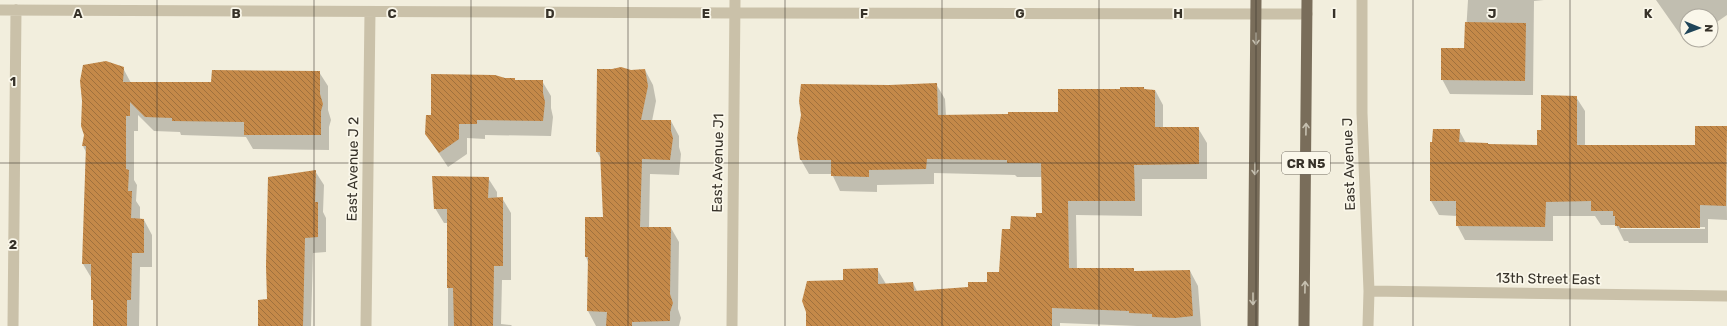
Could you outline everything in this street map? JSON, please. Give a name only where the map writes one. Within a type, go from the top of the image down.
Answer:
[{"type":"main road","points":[[1253,326],[1256,0]]},
{"type":"main road","name":"CR N5","points":[[1304,326],[1307,0]]},
{"type":"street","name":"East Avenue J1","points":[[732,326],[735,0]]},
{"type":"street","name":"East Avenue J","points":[[1362,0],[1362,113],[1369,291],[1368,326]]},
{"type":"street","points":[[0,10],[1307,14]]},
{"type":"street","points":[[13,326],[16,10]]},
{"type":"street","name":"East Avenue J 2","points":[[366,326],[370,12]]},
{"type":"street","name":"13th Street East","points":[[1369,291],[1727,296]]},
{"type":"building","points":[[1465,22],[1526,23],[1525,81],[1441,80],[1441,48],[1464,48]]},
{"type":"building","points":[[106,61],[124,67],[123,82],[211,82],[212,70],[320,71],[320,94],[323,104],[321,111],[321,135],[244,135],[244,122],[172,121],[172,118],[145,117],[130,102],[130,116],[126,116],[126,169],[129,170],[128,191],[132,191],[131,218],[144,219],[144,253],[132,253],[131,300],[127,300],[127,326],[93,326],[91,264],[82,264],[86,146],[82,146],[84,135],[81,126],[82,101],[80,81],[83,65]]},
{"type":"building","points":[[621,67],[631,70],[645,69],[648,86],[641,120],[671,120],[671,131],[673,138],[670,160],[642,159],[640,227],[671,227],[670,294],[673,303],[670,312],[670,321],[632,322],[632,326],[606,326],[607,312],[587,311],[588,257],[585,257],[585,217],[603,217],[600,152],[596,152],[597,69],[612,69]]},
{"type":"building","points":[[431,74],[495,75],[505,78],[515,78],[515,80],[543,80],[545,102],[543,121],[477,120],[477,124],[459,124],[459,139],[439,153],[425,134],[426,115],[431,115]]},
{"type":"building","points":[[937,83],[938,115],[1008,114],[1008,112],[1058,112],[1058,89],[1120,89],[1120,87],[1144,87],[1144,89],[1155,90],[1155,127],[1199,127],[1199,164],[1134,165],[1135,201],[1068,201],[1069,268],[1134,268],[1134,271],[1190,270],[1193,316],[1175,318],[1152,317],[1152,314],[1129,313],[1129,311],[1052,308],[1052,326],[806,326],[806,312],[802,301],[807,281],[843,280],[843,269],[878,268],[878,284],[913,282],[914,291],[968,287],[968,282],[987,282],[987,272],[999,272],[1002,229],[1010,229],[1011,216],[1036,217],[1036,213],[1042,213],[1041,163],[1007,163],[1007,160],[927,159],[926,169],[869,170],[869,177],[831,176],[831,160],[800,160],[797,138],[801,115],[799,101],[801,84],[889,85]]},
{"type":"building","points":[[1541,95],[1577,96],[1577,145],[1695,145],[1695,126],[1727,126],[1726,206],[1700,205],[1700,228],[1620,228],[1619,226],[1615,226],[1615,216],[1613,216],[1613,211],[1591,211],[1591,201],[1546,202],[1545,227],[1456,226],[1456,201],[1430,201],[1430,142],[1432,142],[1433,129],[1460,129],[1459,142],[1537,145],[1537,130],[1541,130]]},
{"type":"building","points":[[316,170],[315,202],[318,202],[318,237],[305,238],[303,326],[258,326],[258,300],[267,299],[266,266],[268,177]]},
{"type":"building","points":[[432,176],[489,177],[488,198],[503,197],[503,266],[494,266],[493,326],[454,326],[453,288],[447,288],[447,209],[434,209]]}]
